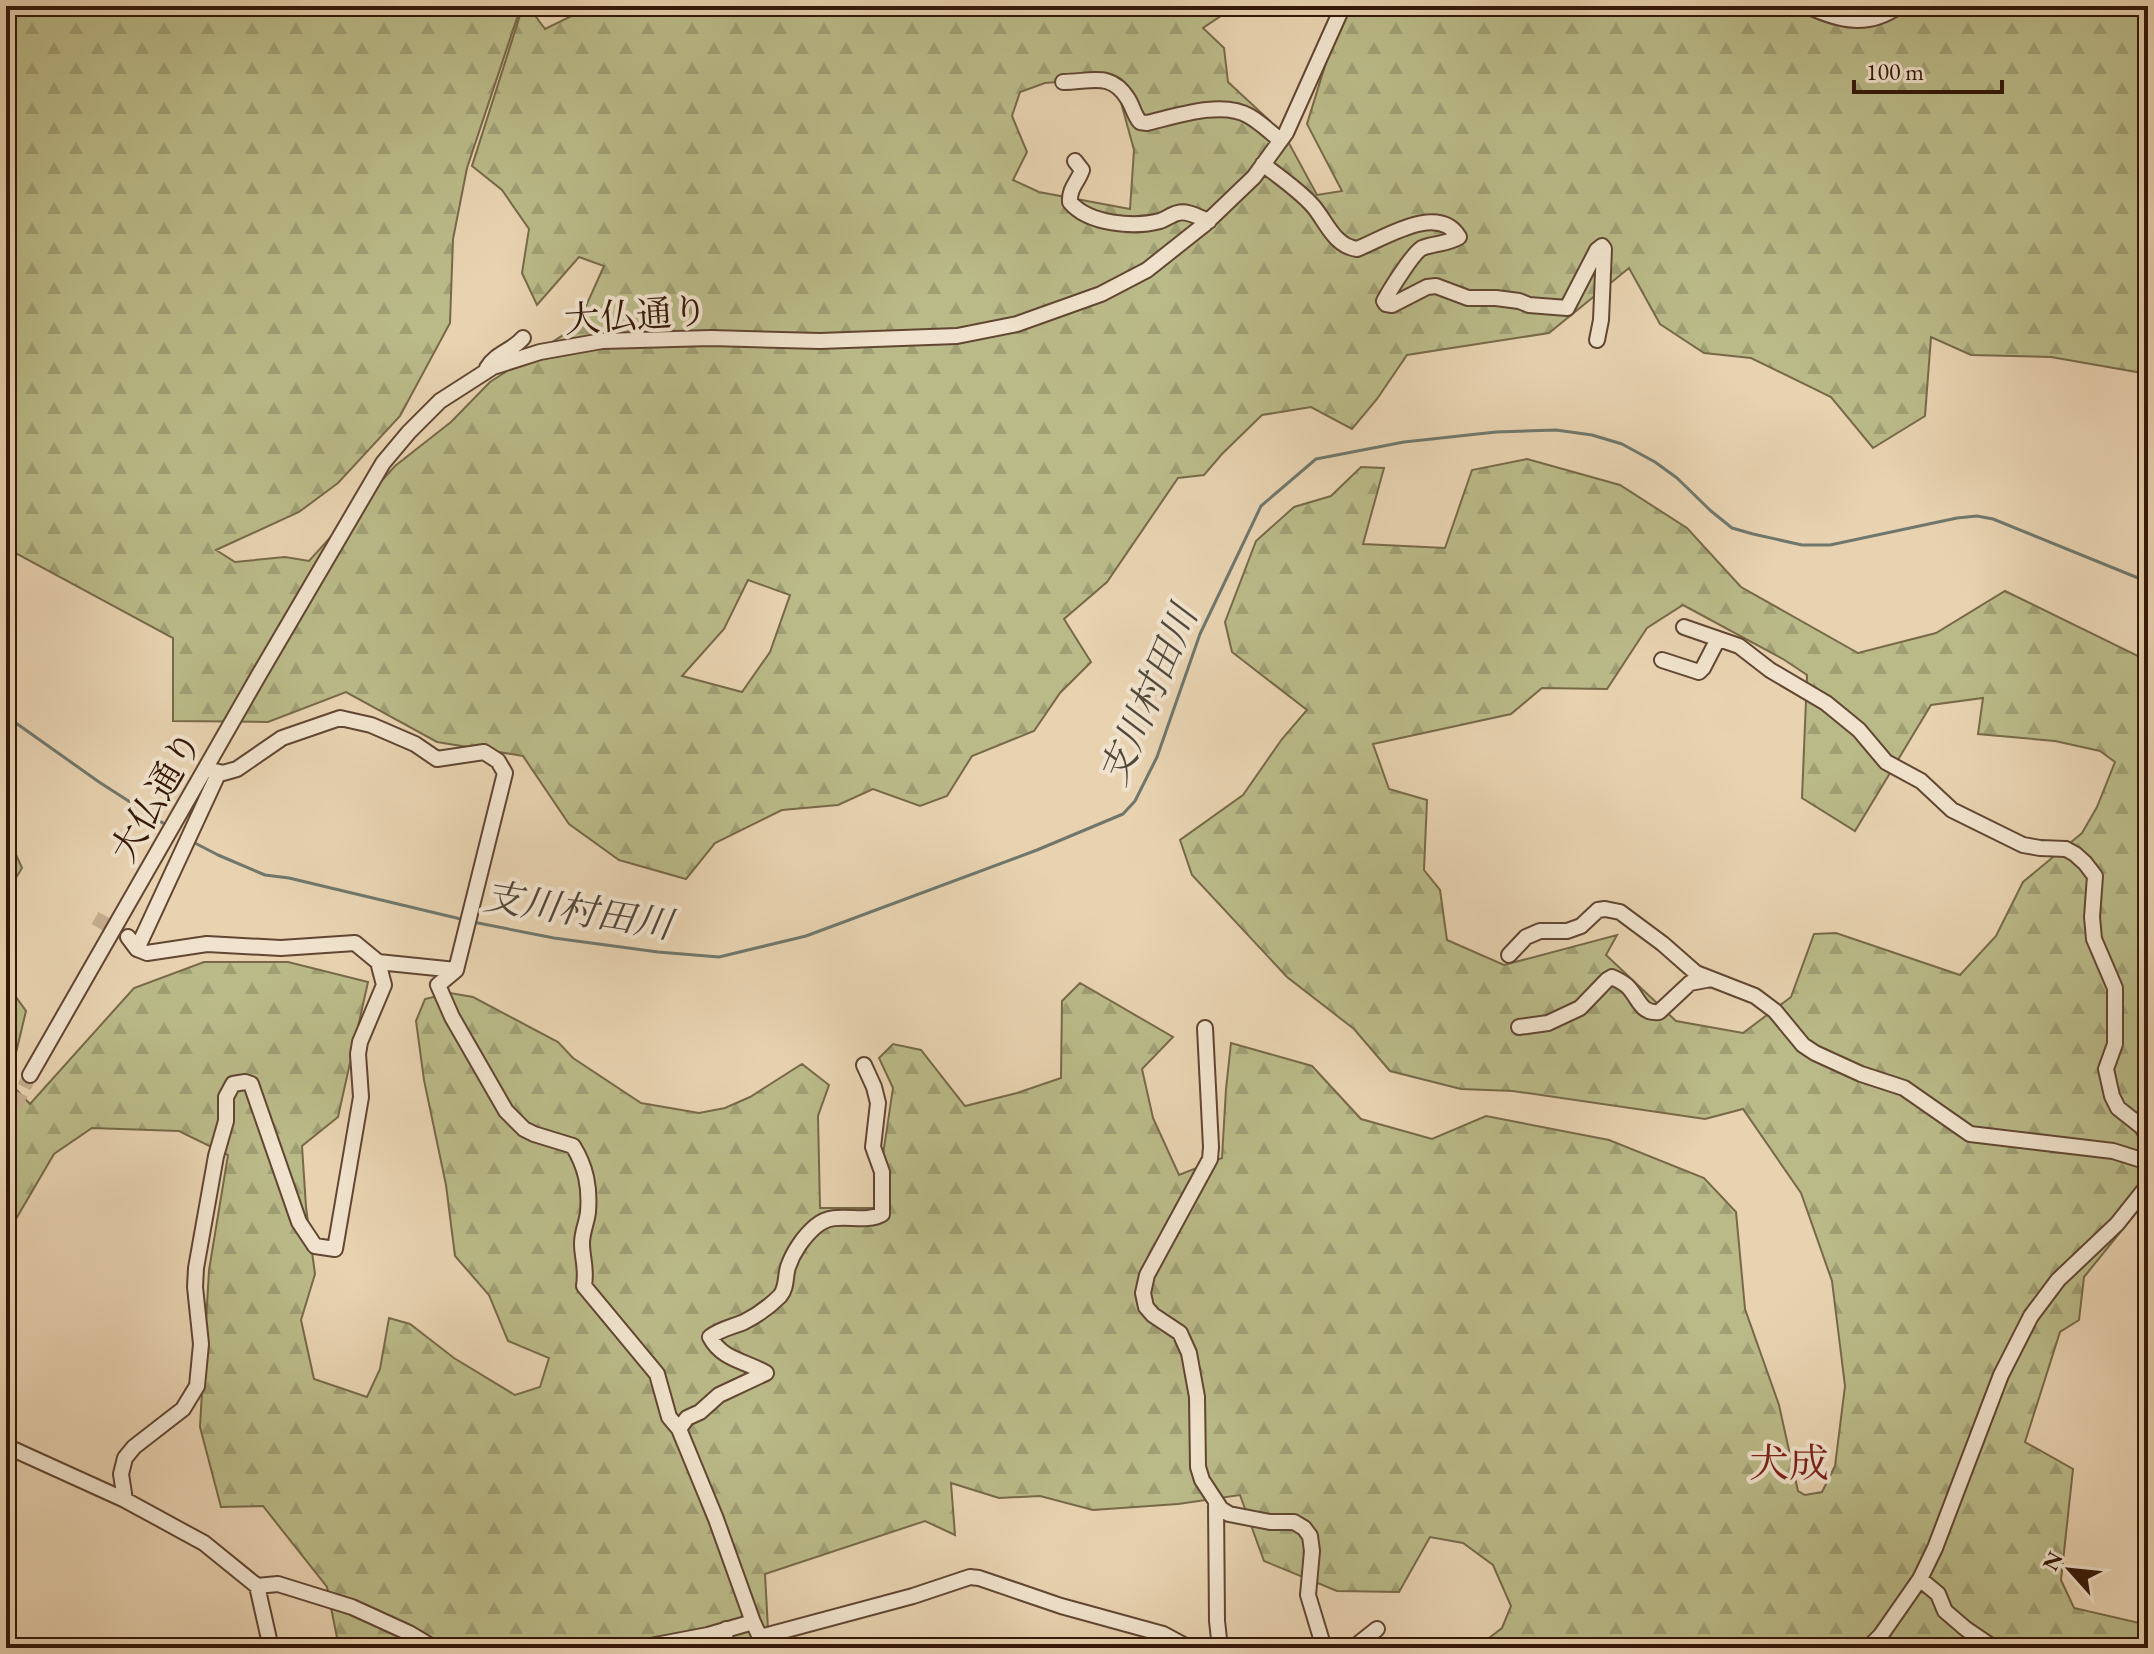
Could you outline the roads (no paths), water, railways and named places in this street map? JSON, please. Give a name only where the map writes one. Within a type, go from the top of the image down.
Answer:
[{"type":"street","name":"大仏通り","points":[[30,1075],[181,813],[213,771],[267,660],[383,463],[440,401],[493,367],[540,352],[602,341],[711,338],[820,341],[957,336],[1017,324],[1077,304],[1147,270],[1209,221],[1254,177],[1286,133],[1343,6]]},
{"type":"street","points":[[1807,6],[1852,20],[1874,20],[1899,6]]},
{"type":"street","points":[[1063,82],[1109,81],[1121,90],[1140,122],[1227,109],[1247,114],[1280,140]]},
{"type":"street","points":[[1075,161],[1082,170],[1071,188],[1070,202],[1082,214],[1132,226],[1160,221],[1178,213],[1209,221]]},
{"type":"street","points":[[1263,164],[1312,205],[1337,239],[1351,248],[1357,249],[1414,224],[1435,223],[1456,231],[1459,237],[1453,241],[1421,248],[1414,255],[1384,301],[1386,304],[1392,305],[1427,287],[1436,286],[1468,298],[1496,298],[1567,308],[1602,246],[1602,308],[1597,340]]},
{"type":"street","points":[[485,372],[500,354],[515,347],[523,338]]},
{"type":"street","points":[[1684,627],[1739,646],[1770,670],[1826,703],[1859,730],[1886,762],[1921,781],[1952,810],[2023,845],[2066,849],[2085,863],[2095,876],[2094,939],[2115,988],[2115,1044],[2106,1069],[2118,1108],[2142,1127],[2148,1137]]},
{"type":"street","points":[[1662,660],[1699,672],[1718,639]]},
{"type":"street","points":[[456,970],[378,962],[355,943],[281,948],[207,944],[147,953],[132,943],[195,825],[213,771],[223,773],[237,769],[282,738],[340,718],[371,725],[415,744],[437,759],[484,752],[493,756],[505,773],[456,970],[438,985],[452,1017],[506,1111],[524,1129],[573,1146],[583,1162],[588,1210],[582,1246],[584,1286],[657,1374],[669,1417],[679,1429],[762,1643],[970,1577],[1163,1634],[1189,1648]]},
{"type":"street","points":[[1509,955],[1526,937],[1540,931],[1567,931],[1581,926],[1598,910],[1620,912],[1696,973],[1755,996],[1775,1011],[1803,1045],[1815,1053],[1861,1074],[1904,1088],[1970,1134],[2113,1151],[2148,1162]]},
{"type":"street","points":[[125,1500],[121,1474],[125,1458],[134,1447],[183,1409],[197,1386],[201,1344],[196,1268],[216,1156],[226,1121],[226,1097],[233,1084],[251,1084],[299,1222],[315,1246],[335,1249],[361,1097],[360,1042],[384,985],[378,962]]},
{"type":"street","points":[[1519,1027],[1548,1023],[1580,1008],[1612,977],[1630,989],[1642,1009],[1653,1013],[1659,1012],[1690,983],[1712,979]]},
{"type":"street","points":[[1205,1028],[1210,1159],[1157,1253],[1143,1293],[1146,1307],[1180,1333],[1189,1353],[1197,1397],[1198,1467],[1216,1502],[1229,1514],[1270,1522],[1294,1522],[1310,1536],[1312,1551],[1308,1595],[1324,1648]]},
{"type":"street","points":[[679,1429],[687,1418],[700,1412],[719,1395],[766,1373],[722,1352],[710,1337],[744,1322],[779,1296],[792,1256],[815,1226],[834,1217],[875,1218],[882,1214],[882,1172],[873,1147],[878,1103],[864,1065]]},
{"type":"street","points":[[1868,1648],[1881,1635],[1920,1579],[1935,1548],[2001,1375],[2031,1316],[2058,1280],[2117,1224],[2148,1185]]},
{"type":"street","points":[[6,1446],[125,1500],[204,1543],[257,1586],[271,1648]]},
{"type":"street","points":[[1216,1502],[1220,1648]]},
{"type":"street","points":[[1920,1579],[1938,1594],[1945,1611],[1994,1648]]},
{"type":"street","points":[[257,1586],[278,1584],[352,1607],[416,1643],[434,1648]]},
{"type":"street","points":[[640,1648],[753,1622]]},
{"type":"street","points":[[724,1648],[726,1629]]},
{"type":"street","points":[[1353,1648],[1377,1629]]},
{"type":"waterway","name":"支川村田川","points":[[473,922],[554,938],[719,957],[806,936],[1037,850],[1123,814],[1135,801],[1157,757],[1200,634],[1261,506],[1316,459],[1404,442],[1496,432],[1556,430],[1592,435],[1622,444],[1655,462],[1732,528],[1753,534],[1802,545],[1830,545],[1977,516],[1993,519],[2148,582]]},
{"type":"waterway","name":"支川村田川","points":[[6,716],[166,825]]},
{"type":"waterway","name":"支川村田川","points":[[193,842],[265,875],[465,920]]},
{"type":"tunnel","points":[[95,918],[123,934]]},
{"type":"tunnel","points":[[6,1125],[30,1075]]},
{"type":"district","name":"犬成","points":[[1789,1463]]}]
